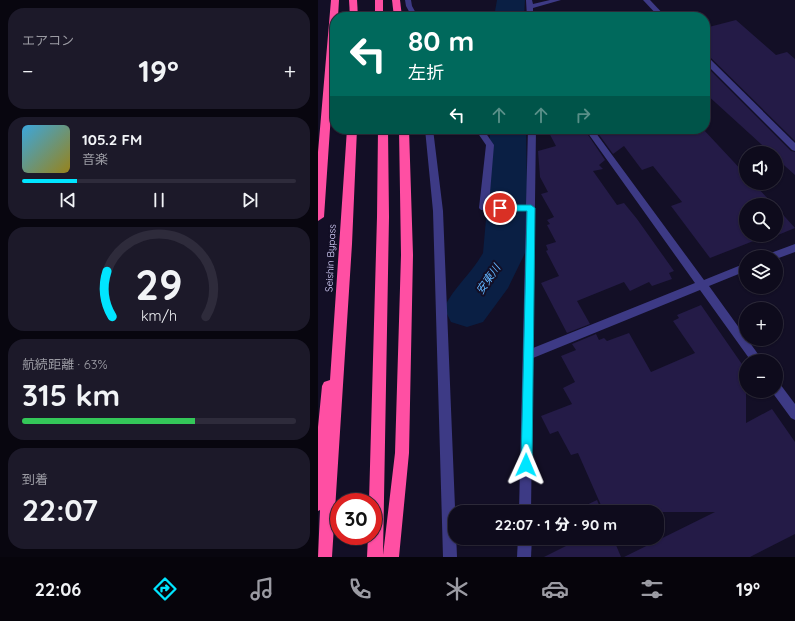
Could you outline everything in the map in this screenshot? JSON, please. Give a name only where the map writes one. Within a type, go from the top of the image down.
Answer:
[{"type":"highway","points":[[334,12],[335,0]]},
{"type":"highway","points":[[350,0],[350,12]]},
{"type":"highway","points":[[354,0],[354,12]]},
{"type":"highway","points":[[377,0],[378,12]]},
{"type":"highway","points":[[396,0],[397,12]]},
{"type":"highway","points":[[318,217],[330,64]]},
{"type":"highway","points":[[318,503],[344,222],[347,134]]},
{"type":"highway","name":"Seishin Bypass","points":[[324,557],[344,275],[352,134]]},
{"type":"highway","points":[[372,493],[380,218],[380,134]]},
{"type":"highway","points":[[375,557],[383,233],[383,134]]},
{"type":"highway","points":[[391,557],[402,452],[407,255],[404,134]]},
{"type":"highway","points":[[370,557],[371,545]]},
{"type":"street","points":[[408,0],[412,12]]},
{"type":"street","points":[[529,3],[558,0]]},
{"type":"street","points":[[646,0],[658,12]]},
{"type":"street","points":[[710,64],[795,148]]},
{"type":"street","points":[[429,134],[438,212],[450,557]]},
{"type":"street","points":[[482,134],[490,145],[484,208],[531,208]]},
{"type":"street","points":[[525,505],[532,134]]},
{"type":"street","points":[[593,134],[752,354]]},
{"type":"street","points":[[783,252],[795,248]]},
{"type":"street","points":[[529,355],[739,270]]},
{"type":"street","points":[[783,398],[795,414]]},
{"type":"street","points":[[524,557],[525,545]]},
{"type":"building","points":[[736,20],[776,55],[787,52],[795,59],[795,141],[710,57],[710,27]]},
{"type":"building","points":[[710,70],[791,151],[795,152],[795,175],[783,164],[783,146],[763,146],[710,98]]},
{"type":"building","points":[[550,134],[587,134],[605,160],[599,165],[603,169],[593,171],[617,205],[624,203],[637,219],[674,271],[669,273],[672,279],[652,286],[649,282],[630,291],[624,282],[577,301],[590,324],[567,333],[541,283],[559,276],[546,251],[548,250],[546,245],[556,242],[547,225],[550,224],[547,220],[554,217],[541,194],[548,192],[540,177],[538,151],[556,146]]},
{"type":"building","points":[[599,134],[708,134],[739,168],[739,190],[760,190],[767,198],[739,198],[739,242],[751,242],[710,258],[671,206],[682,202],[653,166],[642,170],[624,146],[613,154]]},
{"type":"building","points":[[783,215],[795,228],[783,233]]},
{"type":"building","points":[[701,305],[739,360],[739,398],[746,398],[746,423],[772,409],[795,442],[795,534],[750,557],[624,557],[648,545],[664,545],[664,537],[715,512],[664,512],[664,505],[601,505],[578,453],[571,455],[558,431],[550,434],[541,416],[572,404],[563,388],[575,382],[561,356],[576,350],[572,344],[596,334],[599,340],[604,338],[607,341],[629,333],[651,372],[695,353],[673,321],[679,318],[677,315]]},
{"type":"building","points":[[597,500],[599,505],[587,505]]},
{"type":"building","points":[[568,545],[616,545],[621,557],[544,557]]},
{"type":"waterway","name":"安東川","points":[[510,12],[511,0]]},
{"type":"waterway","name":"安東川","points":[[467,308],[493,275],[504,253],[508,186],[508,134]]},
{"type":"route","points":[[500,208],[531,208],[526,465]]}]
